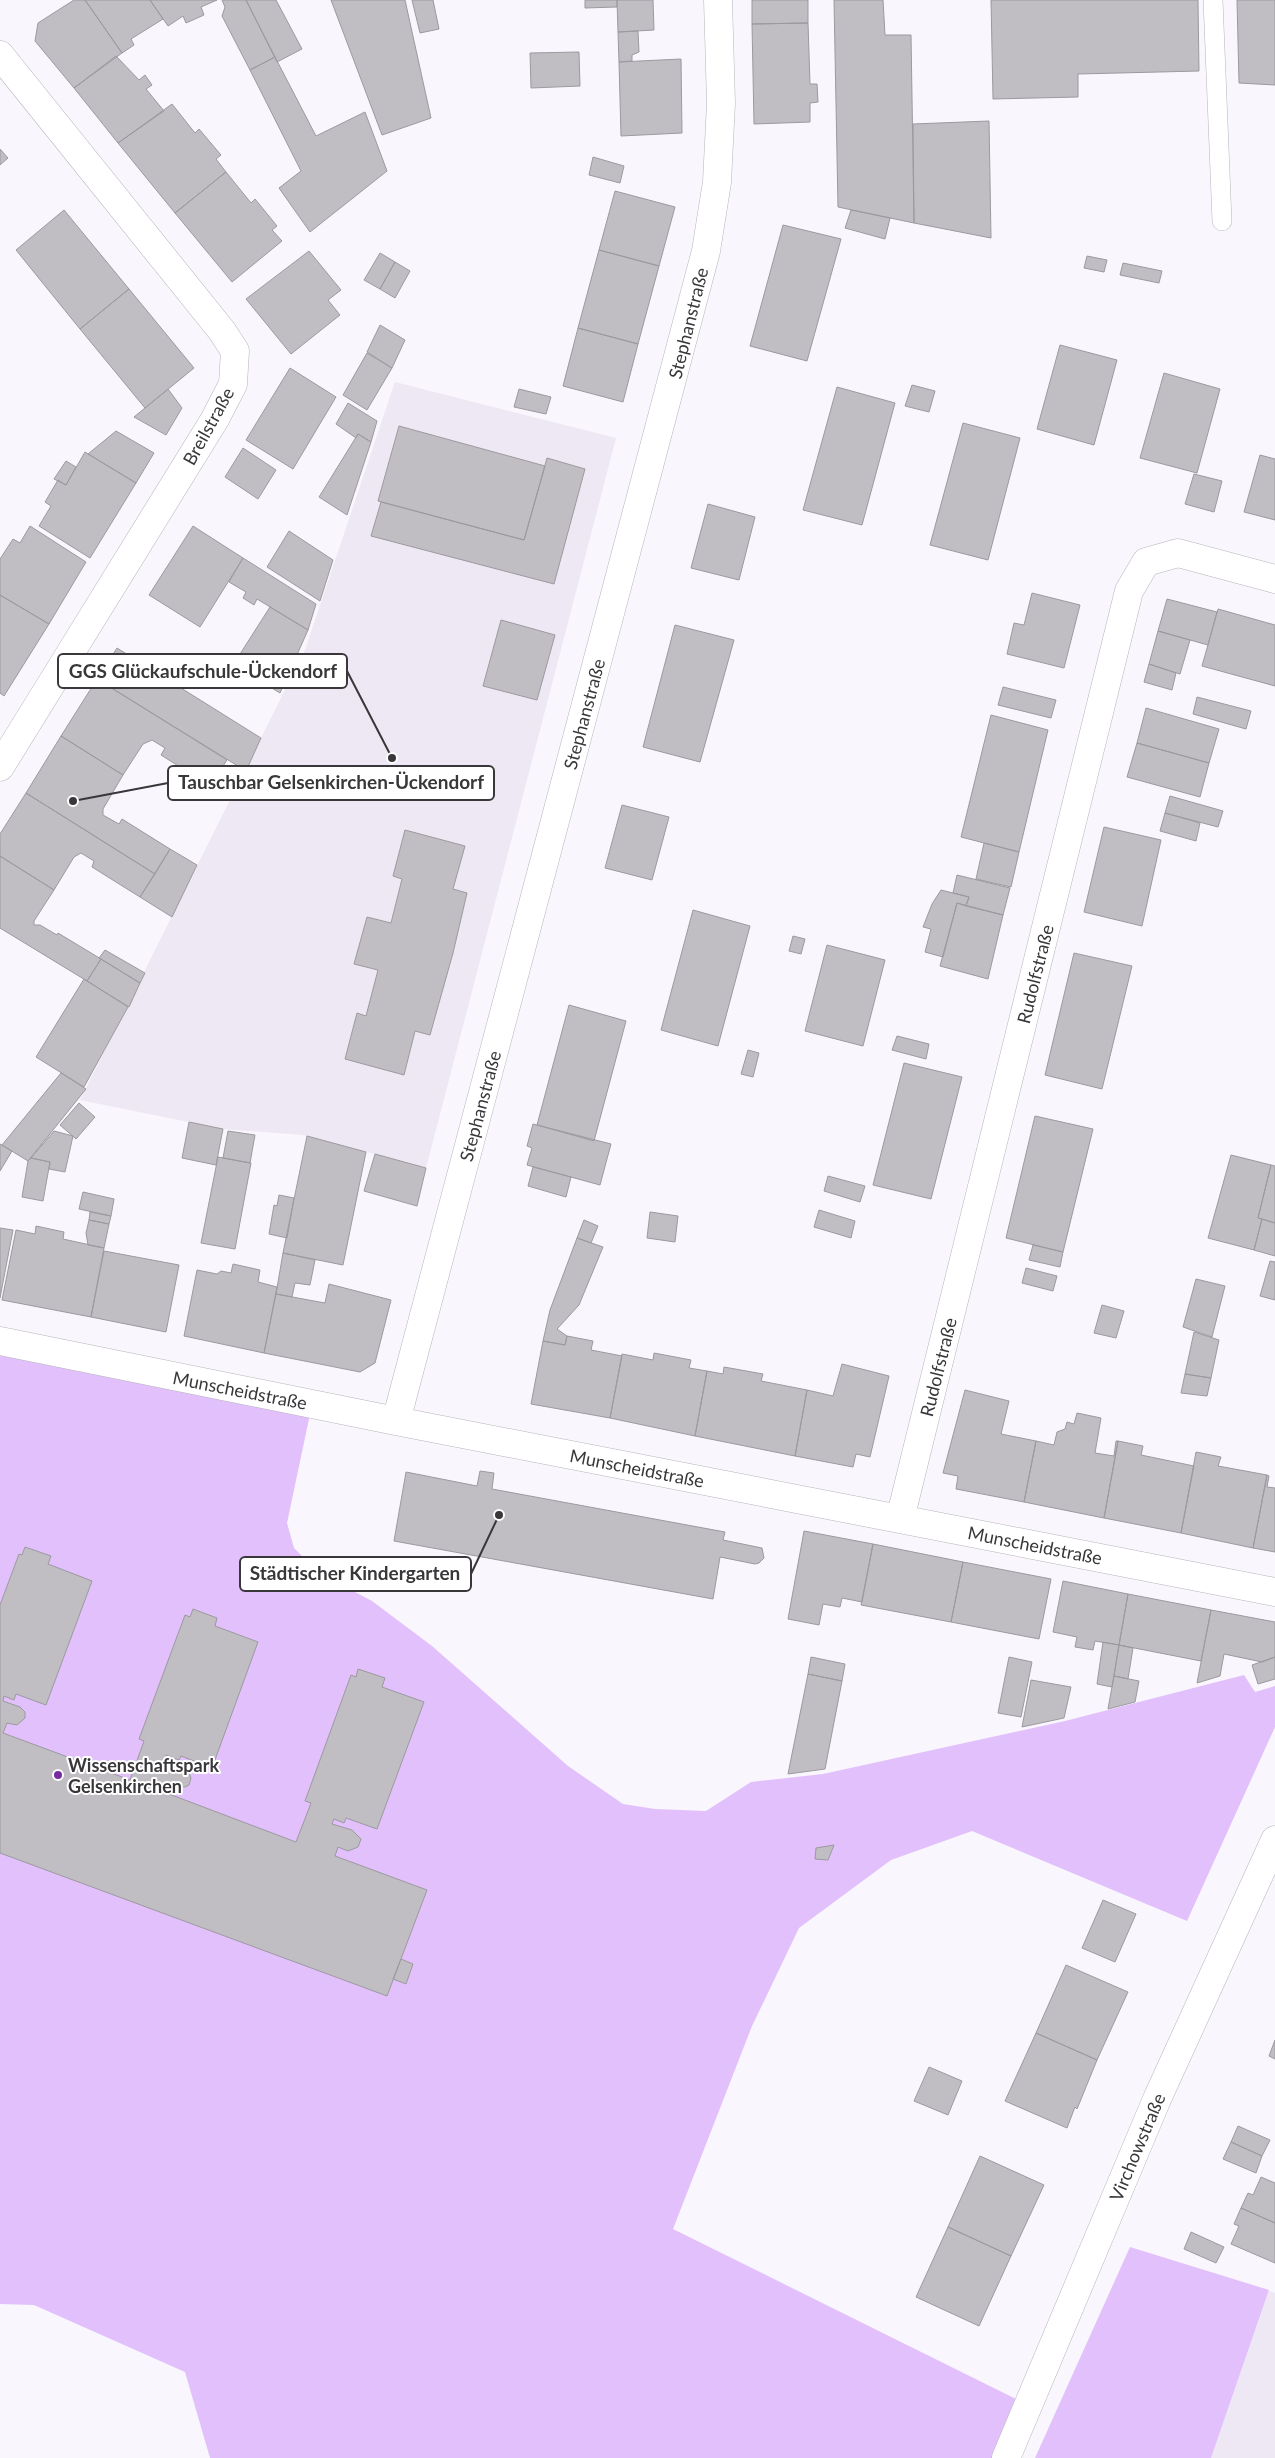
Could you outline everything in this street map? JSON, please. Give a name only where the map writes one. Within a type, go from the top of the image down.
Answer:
[{"type":"street","name":"Stephanstraße","points":[[396,1421],[706,251],[717,182],[721,103],[718,0]]},
{"type":"street","name":"Breilstraße","points":[[0,55],[222,331],[235,351],[233,384],[215,419],[0,768]]},
{"type":"street","name":"Rudolfstraße","points":[[900,1519],[1129,591],[1146,562],[1178,553],[1275,579]]},
{"type":"street","name":"Munscheidstraße","points":[[0,1341],[396,1421],[1275,1592]]},
{"type":"street","name":"Virchowstraße","points":[[1006,2458],[1157,2099],[1275,1840]]},
{"type":"lane","points":[[1214,0],[1222,221]]},
{"type":"shaded area","points":[[395,382],[616,438],[426,1168],[303,1135],[223,1129],[80,1100],[305,650]]},
{"type":"shaded area","name":"Wissenschaftspark Gelsenkirchen","points":[[0,1355],[310,1414],[287,1523],[294,1548],[319,1573],[372,1601],[432,1646],[568,1766],[623,1804],[655,1809],[706,1811],[751,1782],[823,1774],[1065,1721],[1244,1675],[1255,1692],[1275,1686],[1275,1727],[1187,1921],[972,1831],[891,1860],[799,1928],[752,2026],[673,2229],[1020,2401],[999,2458],[210,2458],[185,2372],[34,2305],[0,2304]]},
{"type":"shaded area","points":[[1130,2247],[1269,2290],[1211,2458],[1035,2458]]},
{"type":"shaded area","points":[[1269,2291],[1275,2293],[1275,2458],[1211,2458]]},
{"type":"building","points":[[74,0],[85,0],[122,53],[74,88],[35,41],[38,23]]},
{"type":"building","points":[[85,0],[150,0],[163,19],[131,39],[134,45],[122,53]]},
{"type":"building","points":[[150,0],[217,0],[201,7],[204,15],[186,23],[183,16],[168,26]]},
{"type":"building","points":[[222,0],[246,0],[275,57],[250,70],[222,16],[225,7]]},
{"type":"building","points":[[246,0],[276,0],[302,49],[277,62]]},
{"type":"building","points":[[331,0],[405,0],[431,118],[382,135]]},
{"type":"building","points":[[412,0],[433,0],[439,29],[420,33]]},
{"type":"building","points":[[585,0],[617,0],[617,7],[585,8]]},
{"type":"building","points":[[617,0],[653,0],[654,30],[618,32]]},
{"type":"building","points":[[752,0],[808,0],[808,23],[752,24]]},
{"type":"building","points":[[834,0],[883,0],[885,35],[911,35],[914,223],[838,207]]},
{"type":"building","points":[[991,0],[1198,0],[1199,71],[1078,74],[1078,97],[993,99]]},
{"type":"building","points":[[1237,0],[1275,0],[1275,85],[1239,83]]},
{"type":"building","points":[[808,23],[810,84],[817,84],[818,102],[810,103],[810,122],[754,124],[752,24]]},
{"type":"building","points":[[638,31],[639,52],[632,55],[632,61],[619,62],[618,32]]},
{"type":"building","points":[[579,52],[580,86],[531,88],[530,53]]},
{"type":"building","points":[[116,56],[139,80],[145,75],[152,85],[146,89],[164,111],[118,143],[74,88]]},
{"type":"building","points":[[275,57],[316,136],[365,112],[387,171],[310,232],[279,188],[301,171],[250,70]]},
{"type":"building","points":[[681,59],[682,133],[621,136],[619,62]]},
{"type":"building","points":[[172,104],[195,133],[199,129],[221,155],[216,159],[226,172],[175,213],[118,143]]},
{"type":"building","points":[[989,121],[991,238],[914,223],[913,124]]},
{"type":"building","points":[[0,149],[8,158],[0,165]]},
{"type":"building","points":[[593,157],[624,166],[620,183],[589,175]]},
{"type":"building","points":[[226,172],[251,203],[255,199],[277,226],[272,230],[282,241],[232,282],[175,213]]},
{"type":"building","points":[[615,191],[675,207],[659,266],[599,250]]},
{"type":"building","points":[[64,210],[129,289],[80,329],[16,250]]},
{"type":"building","points":[[851,210],[890,218],[885,239],[845,228]]},
{"type":"building","points":[[783,225],[841,239],[807,361],[750,346]]},
{"type":"building","points":[[599,250],[659,266],[638,344],[578,328]]},
{"type":"building","points":[[309,251],[341,290],[328,300],[340,315],[291,354],[246,299]]},
{"type":"building","points":[[380,253],[395,262],[380,289],[364,280]]},
{"type":"building","points":[[1087,256],[1107,260],[1104,272],[1084,268]]},
{"type":"building","points":[[395,262],[410,271],[395,298],[380,289]]},
{"type":"building","points":[[1123,263],[1162,271],[1159,283],[1120,275]]},
{"type":"building","points":[[129,289],[194,368],[145,408],[80,329]]},
{"type":"building","points":[[380,325],[405,340],[392,368],[367,352]]},
{"type":"building","points":[[578,328],[638,344],[623,402],[563,386]]},
{"type":"building","points":[[1060,345],[1117,360],[1094,445],[1037,429]]},
{"type":"building","points":[[367,353],[392,368],[367,410],[343,395]]},
{"type":"building","points":[[290,368],[336,397],[293,469],[246,440]]},
{"type":"building","points":[[1164,373],[1220,389],[1197,473],[1140,458]]},
{"type":"building","points":[[912,385],[935,391],[929,412],[905,406]]},
{"type":"building","points":[[837,387],[895,403],[862,525],[803,510]]},
{"type":"building","points":[[168,389],[182,408],[166,435],[134,417]]},
{"type":"building","points":[[519,389],[551,397],[546,414],[514,407]]},
{"type":"building","points":[[348,403],[377,421],[371,442],[358,434],[356,438],[336,424]]},
{"type":"building","points":[[963,423],[1020,438],[988,560],[930,545]]},
{"type":"building","points":[[399,426],[545,466],[524,540],[378,501]]},
{"type":"building","points":[[116,431],[154,453],[136,483],[88,454]]},
{"type":"building","points":[[358,434],[371,442],[347,515],[319,497]]},
{"type":"building","points":[[243,448],[276,470],[258,499],[225,477]]},
{"type":"building","points":[[85,452],[136,483],[90,558],[39,526],[51,506],[45,502],[58,480],[66,485]]},
{"type":"building","points":[[1260,455],[1275,459],[1275,520],[1244,512]]},
{"type":"building","points":[[547,458],[585,469],[554,584],[371,536],[381,502],[524,540]]},
{"type":"building","points":[[66,461],[76,467],[66,485],[54,479]]},
{"type":"building","points":[[1194,474],[1222,481],[1214,512],[1185,504]]},
{"type":"building","points":[[708,504],[755,517],[739,580],[691,568]]},
{"type":"building","points":[[30,526],[86,562],[49,624],[0,595],[0,559],[13,539],[20,543]]},
{"type":"building","points":[[193,526],[243,558],[200,627],[149,595]]},
{"type":"building","points":[[289,531],[333,560],[320,601],[267,567]]},
{"type":"building","points":[[243,558],[316,604],[308,630],[257,599],[254,605],[243,598],[246,592],[229,582]]},
{"type":"building","points":[[1032,593],[1080,605],[1064,668],[1007,654],[1014,623],[1024,625]]},
{"type":"building","points":[[0,595],[49,624],[4,696],[0,693]]},
{"type":"building","points":[[1167,599],[1217,612],[1208,645],[1158,631]]},
{"type":"building","points":[[270,607],[308,630],[280,693],[233,665]]},
{"type":"building","points":[[1218,609],[1275,625],[1275,686],[1202,666]]},
{"type":"building","points":[[501,620],[555,635],[537,700],[483,686]]},
{"type":"building","points":[[675,625],[734,640],[700,762],[643,747]]},
{"type":"building","points":[[1158,631],[1190,640],[1180,674],[1149,664]]},
{"type":"building","points":[[117,648],[261,738],[246,771],[97,679]]},
{"type":"building","points":[[1149,664],[1176,673],[1172,690],[1144,682]]},
{"type":"building","points":[[97,679],[227,760],[210,786],[161,755],[165,748],[152,740],[143,744],[123,775],[61,736]]},
{"type":"building","points":[[1003,687],[1056,700],[1051,718],[998,705]]},
{"type":"building","points":[[1197,697],[1251,711],[1246,729],[1193,714]]},
{"type":"building","points":[[1146,708],[1219,729],[1209,763],[1137,743]]},
{"type":"building","points":[[991,715],[1048,730],[1019,852],[961,837]]},
{"type":"building","points":[[61,736],[123,775],[103,809],[103,815],[119,824],[122,819],[170,849],[155,874],[26,793]]},
{"type":"building","points":[[1137,743],[1209,763],[1200,797],[1127,777]]},
{"type":"building","points":[[26,793],[155,874],[140,897],[92,867],[94,861],[81,853],[74,857],[54,890],[0,856],[0,834]]},
{"type":"building","points":[[1170,796],[1223,811],[1218,827],[1165,813]]},
{"type":"building","points":[[622,805],[669,817],[652,880],[605,868]]},
{"type":"building","points":[[1165,813],[1200,823],[1196,841],[1160,831]]},
{"type":"building","points":[[1104,827],[1161,840],[1142,926],[1084,912]]},
{"type":"building","points":[[405,830],[465,846],[453,889],[467,893],[453,953],[430,1035],[415,1031],[404,1075],[345,1059],[357,1013],[366,1016],[378,970],[354,964],[367,917],[391,923],[402,879],[393,876]]},
{"type":"building","points":[[984,843],[1019,852],[1011,887],[976,879]]},
{"type":"building","points":[[170,849],[197,865],[172,917],[140,897]]},
{"type":"building","points":[[0,856],[54,890],[34,921],[34,925],[40,925],[57,935],[58,933],[101,959],[87,981],[0,928]]},
{"type":"building","points":[[957,875],[1010,888],[1003,915],[966,906],[969,897],[953,893]]},
{"type":"building","points":[[941,890],[969,897],[966,906],[957,903],[943,957],[925,952],[931,929],[923,927],[932,904]]},
{"type":"building","points":[[957,903],[1003,915],[988,979],[940,966]]},
{"type":"building","points":[[693,910],[750,926],[718,1046],[661,1030]]},
{"type":"building","points":[[793,936],[805,939],[801,954],[789,951]]},
{"type":"building","points":[[827,945],[885,960],[863,1046],[805,1031]]},
{"type":"building","points":[[105,950],[145,973],[140,983],[99,958]]},
{"type":"building","points":[[1074,953],[1132,966],[1102,1089],[1045,1075]]},
{"type":"building","points":[[101,959],[140,983],[129,1007],[87,981]]},
{"type":"building","points":[[84,979],[128,1007],[84,1087],[36,1057]]},
{"type":"building","points":[[569,1005],[626,1021],[594,1141],[537,1125]]},
{"type":"building","points":[[897,1036],[929,1044],[926,1059],[892,1050]]},
{"type":"building","points":[[748,1050],[759,1053],[753,1077],[741,1074]]},
{"type":"building","points":[[904,1063],[962,1077],[931,1199],[873,1185]]},
{"type":"building","points":[[61,1073],[86,1089],[28,1161],[2,1145]]},
{"type":"building","points":[[79,1103],[95,1117],[76,1139],[60,1125]]},
{"type":"building","points":[[1035,1116],[1093,1129],[1063,1252],[1006,1238]]},
{"type":"building","points":[[189,1122],[223,1129],[216,1165],[182,1158]]},
{"type":"building","points":[[533,1124],[611,1144],[600,1185],[527,1165],[532,1148],[527,1146]]},
{"type":"building","points":[[54,1131],[73,1136],[65,1172],[49,1169],[50,1162],[31,1158]]},
{"type":"building","points":[[228,1131],[255,1135],[250,1163],[223,1158]]},
{"type":"building","points":[[307,1136],[366,1152],[343,1265],[283,1253]]},
{"type":"building","points":[[0,1144],[12,1151],[0,1171]]},
{"type":"building","points":[[375,1154],[426,1168],[417,1206],[364,1191]]},
{"type":"building","points":[[1231,1155],[1271,1165],[1258,1218],[1262,1219],[1254,1250],[1208,1238]]},
{"type":"building","points":[[218,1157],[251,1163],[235,1249],[201,1243]]},
{"type":"building","points":[[31,1158],[50,1162],[43,1201],[22,1197],[28,1161]]},
{"type":"building","points":[[1271,1165],[1275,1166],[1275,1223],[1258,1218]]},
{"type":"building","points":[[533,1167],[571,1177],[566,1197],[528,1186]]},
{"type":"building","points":[[828,1176],[865,1186],[860,1202],[824,1191]]},
{"type":"building","points":[[83,1192],[114,1199],[111,1216],[79,1209]]},
{"type":"building","points":[[279,1195],[294,1198],[287,1238],[269,1234],[274,1205],[277,1206]]},
{"type":"building","points":[[819,1210],[855,1221],[851,1238],[814,1227]]},
{"type":"building","points":[[90,1212],[111,1216],[109,1224],[89,1220]]},
{"type":"building","points":[[650,1212],[678,1216],[675,1242],[647,1238]]},
{"type":"building","points":[[1262,1219],[1275,1223],[1275,1256],[1254,1250]]},
{"type":"building","points":[[89,1220],[109,1224],[104,1248],[88,1245],[86,1233]]},
{"type":"building","points":[[584,1220],[598,1226],[591,1243],[577,1238]]},
{"type":"building","points":[[36,1226],[64,1232],[63,1239],[104,1248],[91,1317],[2,1300],[16,1230],[35,1234]]},
{"type":"building","points":[[0,1228],[13,1230],[0,1298]]},
{"type":"building","points":[[577,1238],[603,1247],[579,1305],[557,1329],[567,1336],[565,1345],[543,1341],[550,1310]]},
{"type":"building","points":[[1033,1245],[1063,1252],[1060,1267],[1029,1260]]},
{"type":"building","points":[[104,1251],[179,1265],[166,1332],[91,1317]]},
{"type":"building","points":[[283,1253],[315,1260],[310,1285],[295,1283],[292,1297],[276,1294]]},
{"type":"building","points":[[1270,1261],[1275,1262],[1275,1300],[1260,1296]]},
{"type":"building","points":[[233,1264],[260,1270],[258,1282],[277,1287],[264,1353],[184,1336],[197,1270],[217,1274],[221,1271],[231,1273]]},
{"type":"building","points":[[1026,1268],[1057,1276],[1053,1291],[1022,1283]]},
{"type":"building","points":[[1196,1279],[1225,1286],[1212,1337],[1183,1327]]},
{"type":"building","points":[[329,1284],[391,1300],[375,1363],[360,1372],[264,1353],[276,1294],[325,1303]]},
{"type":"building","points":[[1102,1305],[1124,1311],[1116,1338],[1094,1333]]},
{"type":"building","points":[[1194,1332],[1219,1340],[1211,1378],[1185,1374]]},
{"type":"building","points":[[567,1336],[593,1341],[591,1350],[622,1356],[610,1418],[531,1404],[543,1341],[565,1345]]},
{"type":"building","points":[[654,1353],[691,1360],[689,1368],[707,1371],[695,1436],[610,1418],[622,1354],[653,1360]]},
{"type":"building","points":[[842,1364],[889,1376],[870,1457],[856,1454],[853,1467],[795,1456],[807,1390],[833,1396]]},
{"type":"building","points":[[724,1367],[763,1374],[761,1381],[807,1390],[795,1456],[695,1436],[707,1371],[723,1374]]},
{"type":"building","points":[[1185,1374],[1211,1378],[1207,1396],[1181,1393]]},
{"type":"building","points":[[965,1390],[1009,1401],[1001,1434],[1036,1441],[1024,1502],[956,1489],[958,1476],[943,1473]]},
{"type":"building","points":[[1077,1413],[1101,1418],[1095,1453],[1114,1456],[1116,1441],[1118,1441],[1104,1518],[1024,1502],[1036,1441],[1054,1445],[1057,1432],[1065,1429],[1067,1422],[1074,1424]]},
{"type":"building","points":[[1118,1441],[1143,1446],[1141,1455],[1194,1466],[1181,1533],[1104,1518]]},
{"type":"building","points":[[1196,1452],[1221,1457],[1218,1466],[1267,1475],[1253,1548],[1181,1533]]},
{"type":"building","points":[[480,1471],[494,1473],[492,1489],[725,1532],[723,1540],[762,1548],[764,1558],[755,1564],[720,1557],[713,1599],[394,1541],[406,1472],[477,1486]]},
{"type":"building","points":[[1267,1475],[1269,1476],[1267,1487],[1275,1488],[1275,1552],[1253,1548]]},
{"type":"building","points":[[804,1531],[873,1544],[862,1602],[842,1598],[840,1607],[823,1604],[819,1625],[788,1619]]},
{"type":"building","points":[[873,1544],[963,1562],[951,1622],[861,1605]]},
{"type":"building","name":"Wissenschaftspark Gelsenkirchen","points":[[25,1547],[51,1556],[48,1564],[92,1581],[46,1705],[16,1694],[14,1700],[4,1696],[3,1701],[20,1707],[25,1712],[25,1718],[17,1725],[7,1723],[3,1733],[130,1780],[144,1741],[139,1739],[185,1615],[190,1617],[193,1609],[217,1618],[215,1626],[258,1642],[212,1768],[181,1756],[179,1760],[166,1755],[164,1760],[187,1768],[191,1778],[189,1785],[185,1787],[172,1785],[169,1794],[296,1842],[311,1803],[305,1801],[351,1675],[356,1677],[358,1669],[385,1678],[382,1687],[424,1702],[377,1829],[346,1818],[344,1823],[334,1819],[332,1824],[352,1830],[361,1839],[358,1847],[348,1851],[338,1847],[335,1856],[427,1890],[387,1996],[0,1853],[0,1605],[19,1554],[22,1555]]},
{"type":"building","points":[[963,1562],[1051,1579],[1039,1639],[951,1622]]},
{"type":"building","points":[[1063,1581],[1128,1594],[1119,1645],[1095,1641],[1093,1650],[1075,1647],[1077,1637],[1053,1632]]},
{"type":"building","points":[[1128,1594],[1211,1610],[1201,1661],[1119,1645]]},
{"type":"building","points":[[1211,1610],[1275,1622],[1275,1657],[1262,1662],[1224,1654],[1220,1676],[1197,1683]]},
{"type":"building","points":[[1103,1642],[1119,1645],[1112,1687],[1097,1684]]},
{"type":"building","points":[[1119,1645],[1133,1648],[1128,1679],[1114,1676]]},
{"type":"building","points":[[811,1657],[845,1664],[842,1681],[808,1674]]},
{"type":"building","points":[[1009,1657],[1032,1662],[1021,1717],[998,1713]]},
{"type":"building","points":[[1275,1657],[1275,1679],[1258,1684],[1252,1665]]},
{"type":"building","points":[[808,1674],[842,1681],[825,1769],[788,1774]]},
{"type":"building","points":[[1114,1676],[1139,1681],[1135,1702],[1108,1709]]},
{"type":"building","points":[[1031,1680],[1071,1687],[1064,1718],[1022,1727]]},
{"type":"building","points":[[834,1845],[828,1860],[815,1859],[816,1848]]},
{"type":"building","points":[[1103,1900],[1136,1914],[1115,1962],[1082,1948]]},
{"type":"building","points":[[401,1959],[413,1964],[406,1984],[393,1979]]},
{"type":"building","points":[[1066,1965],[1128,1992],[1097,2060],[1036,2033]]},
{"type":"building","points":[[1036,2033],[1097,2060],[1067,2128],[1005,2101]]},
{"type":"building","points":[[1275,2040],[1275,2059],[1269,2056]]},
{"type":"building","points":[[929,2067],[962,2081],[948,2115],[914,2101]]},
{"type":"building","points":[[1238,2126],[1270,2140],[1262,2156],[1231,2142]]},
{"type":"building","points":[[1231,2142],[1262,2156],[1256,2173],[1223,2159]]},
{"type":"building","points":[[980,2156],[1044,2185],[1011,2256],[948,2227]]},
{"type":"building","points":[[1261,2177],[1275,2183],[1275,2223],[1241,2208],[1248,2193],[1253,2195]]},
{"type":"building","points":[[1241,2208],[1275,2223],[1275,2263],[1231,2244],[1239,2226],[1234,2224]]},
{"type":"building","points":[[948,2227],[1011,2256],[979,2326],[916,2297]]},
{"type":"building","points":[[1191,2232],[1224,2247],[1216,2263],[1184,2249]]},
{"type":"place","name":"GGS Glückaufschule-Ückendorf","points":[[392,758]]},
{"type":"place","name":"Tauschbar Gelsenkirchen-Ückendorf","points":[[73,801]]},
{"type":"place","name":"Städtischer Kindergarten","points":[[499,1515]]},
{"type":"place","name":"Wissenschaftspark Gelsenkirchen","points":[[58,1775]]}]
